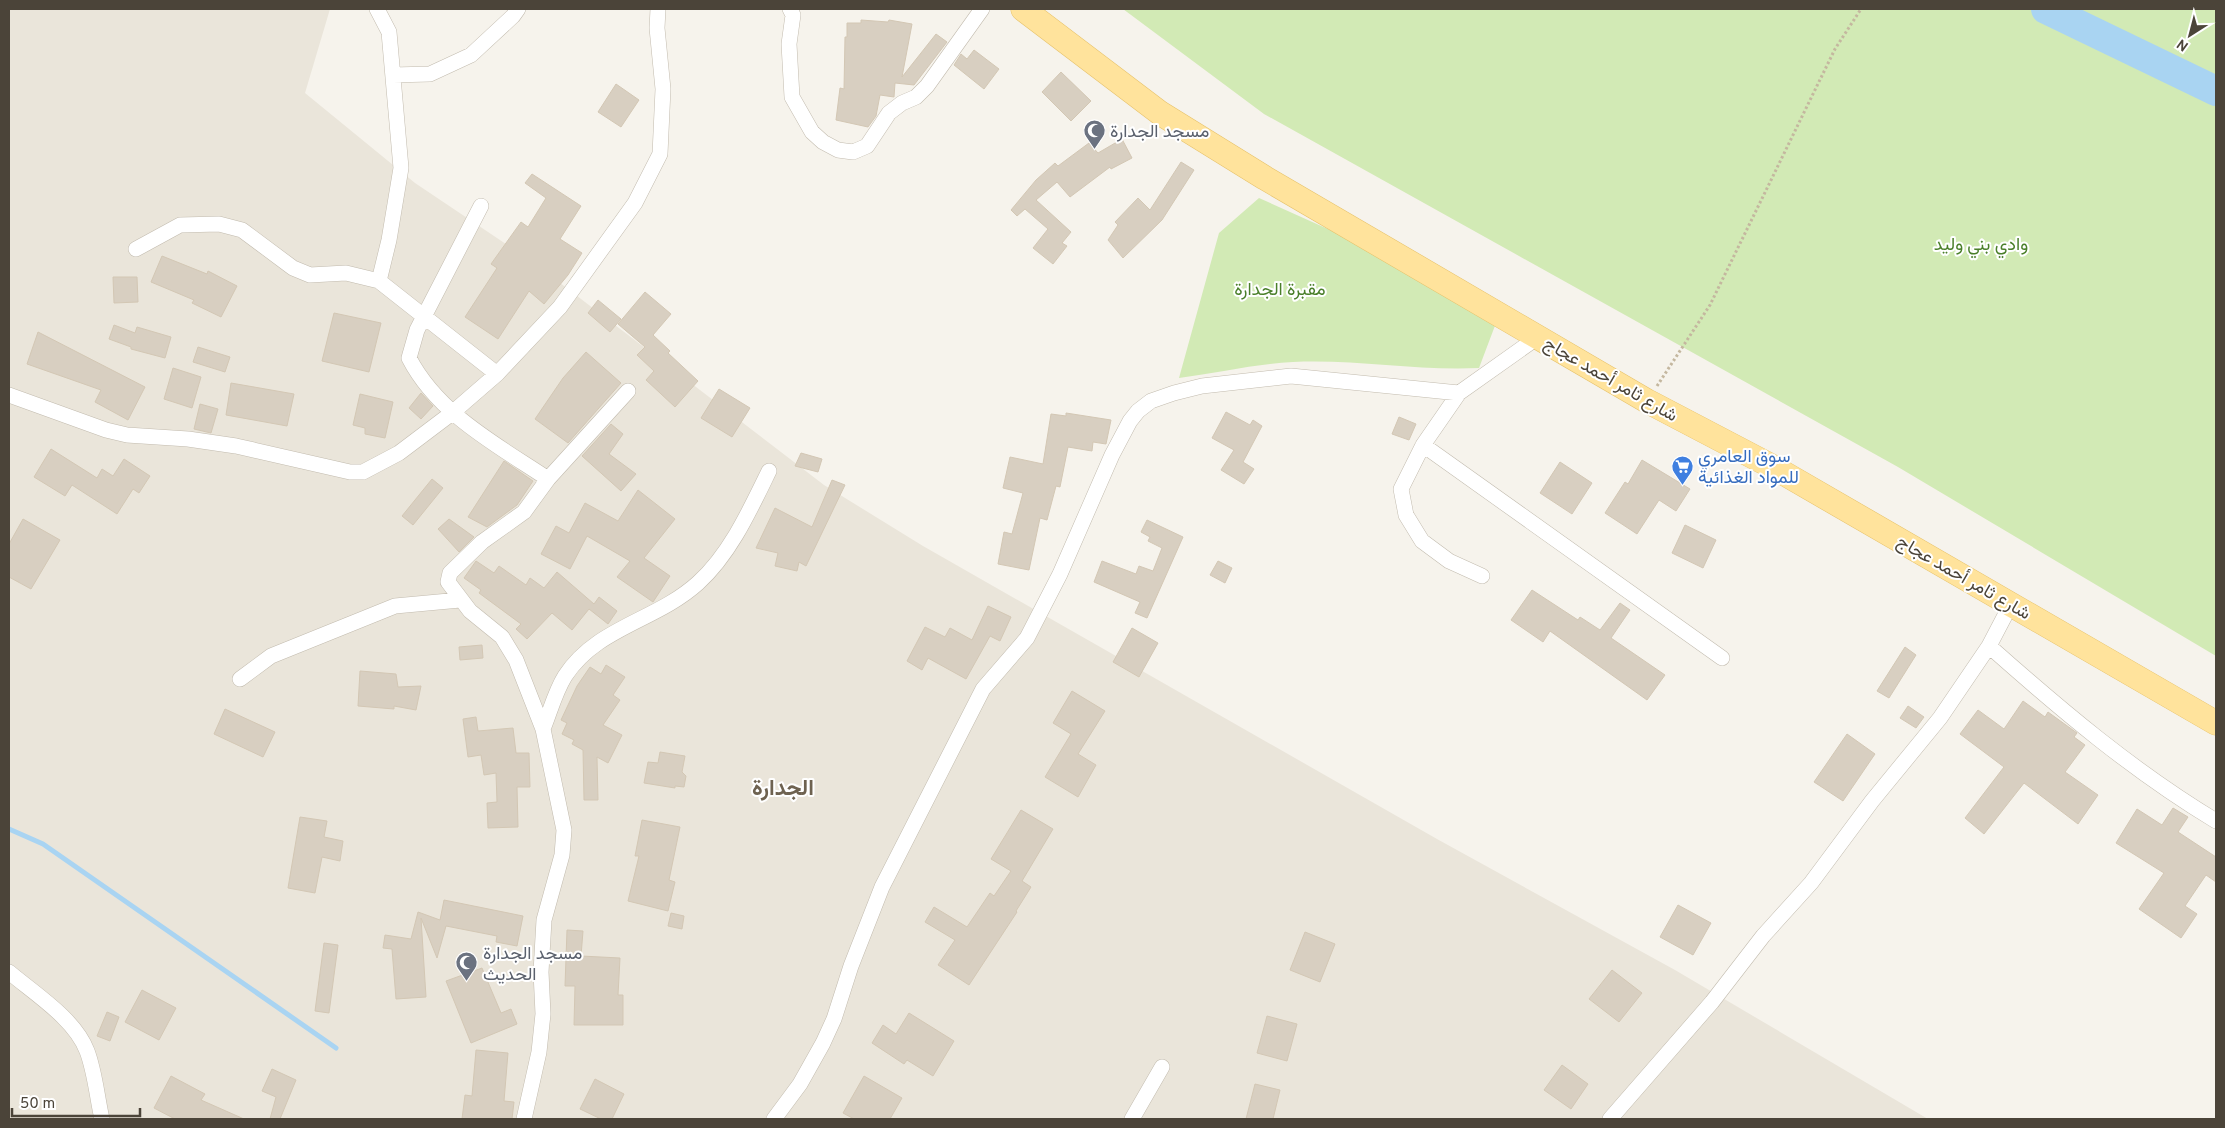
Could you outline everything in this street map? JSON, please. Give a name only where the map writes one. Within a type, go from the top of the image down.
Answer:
[{"type":"main road","name":"شارع ثامر أحمد عجاج","points":[[1023,9],[1160,112],[1265,178],[1647,401],[1773,467],[2216,723]]},
{"type":"street","points":[[377,9],[390,32],[401,168],[389,240],[379,281]]},
{"type":"street","points":[[393,74],[430,74],[471,55],[513,16],[518,9]]},
{"type":"street","points":[[9,395],[106,430],[127,435],[188,439],[236,446],[350,472],[363,472],[384,462],[418,440],[497,374],[560,307],[634,203],[660,154],[663,89],[657,28],[658,9]]},
{"type":"street","points":[[790,9],[793,15],[789,44],[792,97],[812,132],[823,142],[838,150],[853,152],[867,146],[889,113],[902,103],[916,97],[927,86],[982,9]]},
{"type":"street","points":[[481,206],[424,315],[417,330],[409,358],[419,377],[452,413],[548,479]]},
{"type":"street","points":[[136,248],[180,225],[219,224],[242,230],[293,268],[310,275],[346,273],[379,281],[497,374]]},
{"type":"street","points":[[1482,576],[1449,561],[1422,541],[1406,515],[1402,489],[1423,445],[1459,394],[1538,337]]},
{"type":"street","points":[[774,1119],[800,1084],[823,1042],[834,1019],[851,966],[882,887],[983,689],[1027,638],[1060,574],[1112,456],[1130,421],[1138,412],[1151,402],[1174,393],[1202,386],[1292,376],[1459,394]]},
{"type":"street","points":[[524,1119],[540,1043],[543,1014],[541,972],[544,920],[562,855],[564,830],[543,729],[516,660],[508,644],[460,600],[448,582],[450,573],[482,542],[524,512],[548,479],[628,391]]},
{"type":"street","points":[[1423,445],[1722,658]]},
{"type":"street","points":[[543,729],[565,677],[592,646],[616,630],[668,604],[708,574],[747,516],[769,471]]},
{"type":"street","points":[[240,679],[271,656],[395,606],[460,600]]},
{"type":"street","points":[[1610,1119],[1712,1002],[1763,936],[1811,883],[1872,801],[1940,718],[1989,646],[2011,604]]},
{"type":"street","points":[[1989,646],[2055,705],[2119,756],[2184,802],[2216,820]]},
{"type":"street","points":[[9,972],[68,1022],[81,1040],[87,1050],[102,1119]]},
{"type":"street","points":[[1132,1119],[1162,1067]]},
{"type":"path","points":[[1647,401],[1710,305],[1836,49],[1861,9]]},
{"type":"shaded area","points":[[9,9],[330,9],[305,93],[415,183],[534,263],[824,485],[923,546],[1437,839],[1675,970],[1928,1119],[9,1119]]},
{"type":"green space","name":"وادي بني وليد","points":[[1123,9],[2216,9],[2216,656],[1898,467],[1264,114]]},
{"type":"green space","name":"مقبرة الجدارة","points":[[1259,198],[1388,256],[1496,323],[1479,368],[1432,368],[1340,362],[1293,362],[1179,378],[1219,233]]},
{"type":"building","points":[[861,20],[888,22],[889,20],[912,24],[902,77],[936,34],[947,42],[914,85],[895,83],[894,97],[880,95],[876,116],[868,127],[836,120],[840,88],[844,89],[847,23],[861,23]]},
{"type":"building","points":[[974,50],[999,69],[984,89],[954,65],[961,54],[967,59]]},
{"type":"building","points":[[1061,72],[1091,101],[1071,121],[1042,92]]},
{"type":"building","points":[[616,84],[639,100],[621,127],[598,112]]},
{"type":"building","points":[[1122,139],[1132,158],[1111,169],[1110,167],[1070,197],[1057,182],[1036,200],[1071,232],[1062,243],[1067,246],[1053,264],[1033,248],[1048,229],[1025,209],[1017,216],[1011,210],[1036,180],[1055,163],[1058,166],[1089,143],[1098,153]]},
{"type":"building","points":[[1181,162],[1194,170],[1162,220],[1123,258],[1108,240],[1118,225],[1115,222],[1138,198],[1150,210]]},
{"type":"building","points":[[532,174],[581,206],[560,239],[582,253],[568,275],[544,304],[529,291],[498,339],[465,317],[497,268],[491,264],[521,222],[528,227],[546,198],[525,183]]},
{"type":"building","points":[[162,256],[207,274],[208,271],[237,286],[221,317],[192,303],[194,300],[151,282]]},
{"type":"building","points":[[113,277],[137,277],[138,302],[114,303]]},
{"type":"building","points":[[645,292],[671,314],[653,335],[670,351],[668,353],[698,381],[675,407],[646,380],[654,371],[637,355],[645,347],[618,324]]},
{"type":"building","points":[[598,300],[621,319],[610,332],[588,313]]},
{"type":"building","points":[[334,313],[381,323],[369,372],[322,361]]},
{"type":"building","points":[[114,325],[135,333],[137,327],[171,337],[165,358],[131,349],[131,347],[109,339]]},
{"type":"building","points":[[38,332],[145,387],[128,420],[95,402],[101,390],[27,364]]},
{"type":"building","points":[[198,347],[230,357],[225,372],[193,362]]},
{"type":"building","points":[[586,352],[621,383],[568,443],[535,419],[563,378]]},
{"type":"building","points":[[173,368],[201,377],[192,408],[164,399]]},
{"type":"building","points":[[231,383],[294,394],[287,426],[226,415]]},
{"type":"building","points":[[719,389],[750,408],[732,437],[701,418]]},
{"type":"building","points":[[421,393],[433,406],[421,419],[409,408]]},
{"type":"building","points":[[360,394],[393,402],[385,438],[365,434],[365,428],[353,425]]},
{"type":"building","points":[[200,404],[218,409],[211,433],[194,429]]},
{"type":"building","points":[[1226,412],[1250,425],[1253,420],[1262,426],[1243,462],[1254,469],[1244,484],[1221,470],[1234,450],[1212,438]]},
{"type":"building","points":[[1066,413],[1111,420],[1106,444],[1093,442],[1092,451],[1068,447],[1060,487],[1056,486],[1047,520],[1040,518],[1029,570],[998,564],[1004,532],[1012,534],[1023,493],[1003,488],[1010,457],[1043,464],[1051,414],[1066,416]]},
{"type":"building","points":[[1399,417],[1416,424],[1409,440],[1392,434]]},
{"type":"building","points":[[611,424],[623,434],[609,454],[636,474],[621,491],[582,456]]},
{"type":"building","points":[[51,449],[97,478],[102,469],[113,476],[124,459],[150,476],[139,493],[133,489],[117,514],[72,485],[65,496],[34,477]]},
{"type":"building","points":[[801,453],[822,459],[818,472],[795,466]]},
{"type":"building","points":[[1642,460],[1690,489],[1676,511],[1659,500],[1637,534],[1605,513],[1625,482],[1628,484]]},
{"type":"building","points":[[504,461],[533,481],[517,505],[487,527],[468,517]]},
{"type":"building","points":[[1560,462],[1592,483],[1572,514],[1540,493]]},
{"type":"building","points":[[432,479],[443,488],[413,525],[402,516]]},
{"type":"building","points":[[832,480],[845,485],[806,566],[799,562],[797,571],[775,566],[778,553],[756,548],[775,508],[812,527]]},
{"type":"building","points":[[638,490],[675,519],[644,558],[670,576],[653,602],[617,577],[630,561],[587,536],[570,569],[541,554],[556,526],[569,533],[585,503],[618,521]]},
{"type":"building","points":[[23,519],[60,540],[31,589],[9,577],[9,544]]},
{"type":"building","points":[[449,519],[474,537],[459,552],[438,529]]},
{"type":"building","points":[[1147,520],[1183,537],[1147,618],[1135,613],[1140,602],[1094,582],[1102,561],[1136,574],[1139,566],[1153,571],[1162,548],[1148,541],[1150,537],[1141,532]]},
{"type":"building","points":[[1685,525],[1716,540],[1703,568],[1672,553]]},
{"type":"building","points":[[476,561],[494,573],[499,566],[526,585],[530,578],[544,588],[557,572],[594,604],[599,597],[617,611],[608,624],[589,609],[572,630],[552,613],[527,639],[516,629],[521,624],[479,593],[481,590],[464,578]]},
{"type":"building","points":[[1218,561],[1232,568],[1225,583],[1210,575]]},
{"type":"building","points":[[1532,590],[1578,620],[1580,617],[1600,630],[1620,603],[1630,610],[1611,638],[1665,675],[1647,700],[1550,631],[1543,642],[1511,620]]},
{"type":"building","points":[[988,606],[1011,617],[1000,641],[990,636],[966,679],[928,658],[922,670],[907,661],[925,627],[945,637],[950,628],[972,640]]},
{"type":"building","points":[[1132,628],[1158,643],[1139,677],[1113,662]]},
{"type":"building","points":[[482,645],[483,658],[460,660],[459,647]]},
{"type":"building","points":[[1905,647],[1916,655],[1889,698],[1877,691]]},
{"type":"building","points":[[606,665],[625,677],[613,695],[620,700],[603,725],[622,735],[608,763],[597,757],[598,800],[584,800],[583,750],[572,744],[574,740],[562,734],[567,723],[561,720],[577,686],[590,667],[601,674]]},
{"type":"building","points":[[360,671],[396,674],[398,687],[421,686],[416,710],[394,706],[394,709],[358,706]]},
{"type":"building","points":[[1072,691],[1105,711],[1078,754],[1096,765],[1078,797],[1045,777],[1071,734],[1053,723]]},
{"type":"building","points":[[2023,701],[2045,717],[2048,712],[2077,733],[2074,737],[2085,745],[2065,772],[2098,795],[2078,824],[2024,783],[1984,834],[1965,818],[2004,767],[1960,734],[1978,710],[2004,729]]},
{"type":"building","points":[[1908,706],[1924,717],[1916,728],[1900,718]]},
{"type":"building","points":[[225,709],[275,732],[263,757],[214,734]]},
{"type":"building","points":[[476,717],[478,731],[513,728],[516,753],[529,753],[530,787],[517,787],[518,827],[488,828],[487,803],[497,802],[496,773],[484,775],[481,755],[468,757],[463,719]]},
{"type":"building","points":[[1847,734],[1875,754],[1843,801],[1814,782]]},
{"type":"building","points":[[660,752],[685,756],[682,772],[686,776],[684,787],[675,786],[675,788],[644,783],[648,762],[658,763]]},
{"type":"building","points":[[2173,808],[2188,817],[2178,832],[2216,857],[2216,882],[2206,875],[2185,906],[2197,914],[2181,938],[2139,909],[2164,873],[2116,843],[2137,809],[2162,825]]},
{"type":"building","points":[[1021,810],[1053,829],[1022,881],[1031,887],[1017,912],[969,985],[938,965],[955,940],[925,922],[934,907],[967,927],[990,893],[994,896],[1011,871],[991,859]]},
{"type":"building","points":[[300,817],[327,821],[324,837],[343,841],[340,861],[322,857],[315,893],[288,888]]},
{"type":"building","points":[[642,820],[680,827],[669,880],[675,882],[668,911],[628,901],[639,856],[635,856]]},
{"type":"building","points":[[444,900],[523,916],[517,946],[496,942],[497,936],[446,926],[437,958],[421,918],[426,997],[396,999],[392,949],[383,948],[385,935],[411,939],[418,912],[440,920]]},
{"type":"building","points":[[1678,905],[1711,923],[1693,955],[1660,937]]},
{"type":"building","points":[[671,913],[684,916],[682,929],[668,926]]},
{"type":"building","points":[[567,930],[583,931],[581,956],[620,958],[618,995],[623,995],[623,1025],[574,1025],[575,986],[565,986]]},
{"type":"building","points":[[1305,932],[1335,944],[1320,982],[1290,970]]},
{"type":"building","points":[[324,943],[338,945],[329,1013],[315,1011]]},
{"type":"building","points":[[482,968],[501,1013],[511,1009],[517,1024],[471,1043],[446,981]]},
{"type":"building","points":[[1612,970],[1642,993],[1619,1022],[1589,999]]},
{"type":"building","points":[[142,990],[176,1008],[159,1040],[125,1022]]},
{"type":"building","points":[[107,1012],[119,1017],[110,1041],[97,1036]]},
{"type":"building","points":[[909,1013],[954,1041],[933,1076],[907,1060],[904,1064],[872,1043],[883,1025],[896,1034]]},
{"type":"building","points":[[1267,1016],[1297,1024],[1287,1061],[1257,1053]]},
{"type":"building","points":[[476,1050],[508,1053],[504,1101],[514,1102],[512,1119],[462,1119],[465,1095],[472,1096]]},
{"type":"building","points":[[1562,1065],[1588,1084],[1571,1109],[1544,1090]]},
{"type":"building","points":[[272,1069],[296,1080],[280,1119],[270,1119],[276,1097],[262,1091]]},
{"type":"building","points":[[171,1076],[205,1094],[201,1100],[244,1119],[175,1119],[154,1108]]},
{"type":"building","points":[[864,1076],[902,1098],[890,1119],[854,1119],[843,1113]]},
{"type":"building","points":[[595,1079],[624,1094],[612,1119],[601,1119],[580,1109]]},
{"type":"building","points":[[1255,1084],[1280,1090],[1273,1119],[1246,1119]]},
{"type":"waterway","name":"وادي بني وليد","points":[[2046,9],[2216,91]]},
{"type":"waterway","points":[[9,829],[43,844],[336,1048]]},
{"type":"place","name":"مسجد الجدارة","points":[[1094,150]]},
{"type":"place","name":"سوق العامري للمواد الغذائية","points":[[1682,485]]},
{"type":"place","name":"مسجد الجدارة الحديث","points":[[467,982]]},
{"type":"district","name":"الجدارة","points":[[783,787]]}]
